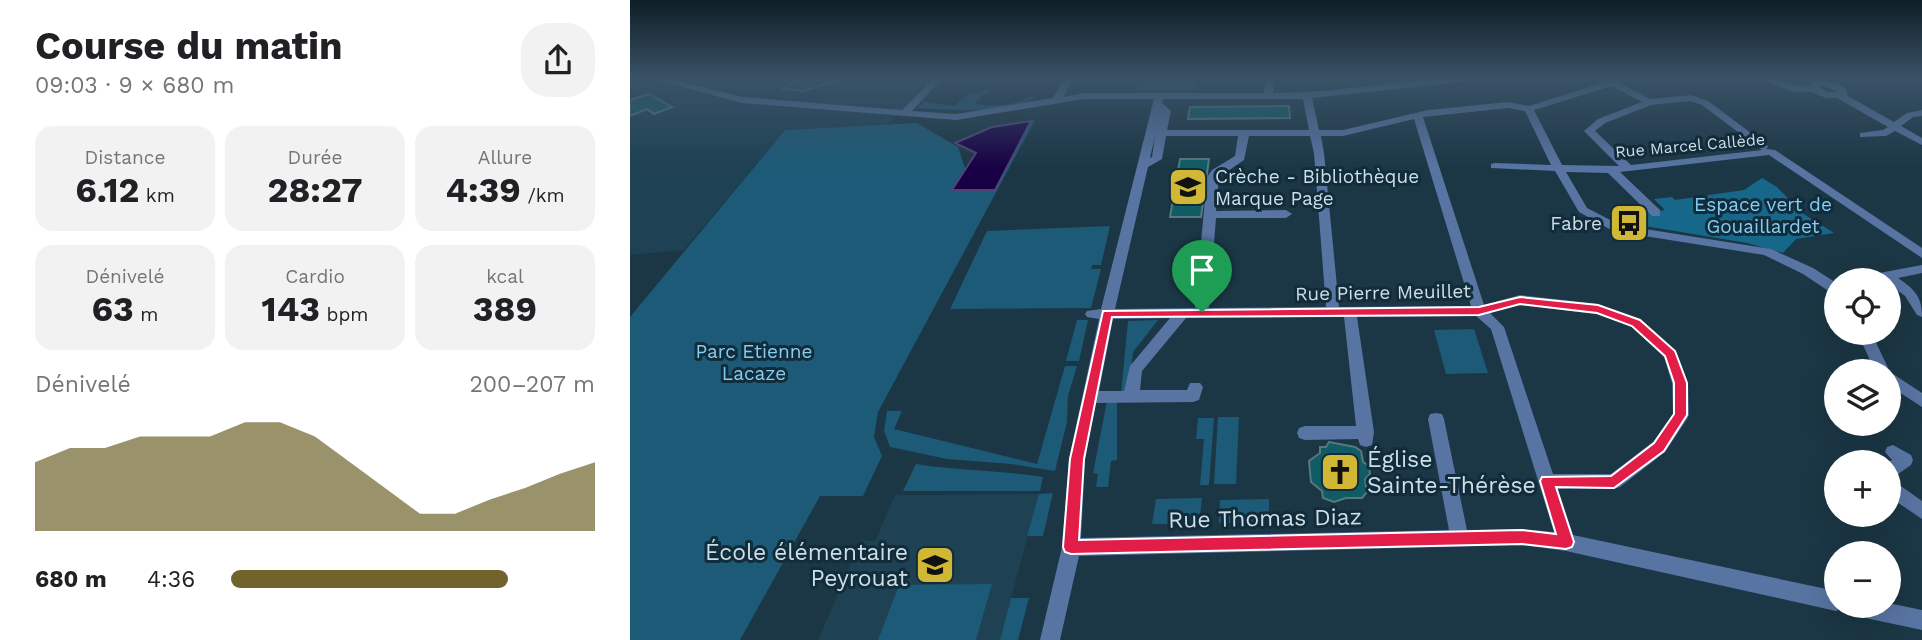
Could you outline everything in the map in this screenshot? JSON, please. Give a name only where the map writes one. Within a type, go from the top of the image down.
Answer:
[{"type":"street","points":[[840,108],[970,116],[1017,108]]},
{"type":"street","points":[[904,113],[909,108]]},
{"type":"street","points":[[1050,640],[1071,547],[1077,459],[1091,397],[1100,314],[1142,166],[1167,111],[1164,108]]},
{"type":"street","points":[[1309,108],[1333,313]]},
{"type":"street","points":[[1156,133],[1343,132],[1428,113],[1479,108]]},
{"type":"street","points":[[1523,108],[1533,108]]},
{"type":"street","points":[[1629,169],[1589,131],[1595,124],[1642,108]]},
{"type":"street","points":[[1711,108],[1763,147]]},
{"type":"street","points":[[1861,108],[1922,142]]},
{"type":"street","points":[[1529,109],[1583,210],[1617,228],[1767,252],[1824,281]]},
{"type":"street","points":[[1864,135],[1886,133],[1910,115],[1922,113]]},
{"type":"street","points":[[1418,116],[1479,311],[1497,327],[1566,542]]},
{"type":"street","points":[[1202,312],[1213,177],[1216,172],[1240,158],[1244,133]]},
{"type":"street","name":"Rue Marcel Callède","points":[[1495,166],[1611,170],[1771,152],[1922,254]]},
{"type":"street","points":[[1611,170],[1656,213]]},
{"type":"street","points":[[1210,218],[1286,214]]},
{"type":"street","points":[[1901,273],[1922,269]]},
{"type":"street","points":[[1901,286],[1910,293],[1922,312]]},
{"type":"street","name":"Rue Pierre Meuillet","points":[[1100,314],[1479,311],[1520,300],[1598,309],[1636,323],[1670,354],[1680,383],[1681,415],[1659,447],[1614,482],[1547,481]]},
{"type":"street","points":[[1131,397],[1135,370],[1182,313]]},
{"type":"street","points":[[1305,433],[1366,436],[1350,313]]},
{"type":"street","points":[[1901,386],[1922,401]]},
{"type":"street","points":[[1091,397],[1193,396],[1195,387]]},
{"type":"street","points":[[1436,419],[1460,538]]},
{"type":"street","points":[[1901,496],[1922,511]]},
{"type":"street","name":"Rue Thomas Diaz","points":[[1071,547],[1522,537],[1566,542],[1824,598]]},
{"type":"street","points":[[1901,616],[1922,620]]},
{"type":"shaded area","points":[[630,108],[903,108],[887,125],[785,130],[684,250],[630,255]]},
{"type":"shaded area","points":[[1031,121],[995,190],[952,190],[976,153],[955,143],[992,127]]},
{"type":"shaded area","name":"École élémentaire Peyrouat","points":[[1039,494],[1000,640],[818,640],[861,540],[875,541],[895,495]]},
{"type":"green space","points":[[917,108],[1002,108],[962,110]]},
{"type":"green space","name":"Parc Etienne Lacaze","points":[[1035,120],[878,412],[874,437],[882,456],[863,496],[820,496],[740,640],[630,640],[630,317],[785,130],[917,123],[958,147],[966,171],[964,190],[995,190],[1031,121]]},
{"type":"green space","name":"Espace vert de Gouaillardet","points":[[1762,178],[1777,187],[1802,213],[1834,233],[1796,239],[1783,253],[1747,243],[1615,221],[1644,218],[1641,214],[1665,210],[1654,199],[1672,197],[1675,200],[1744,190]]},
{"type":"green space","points":[[1110,226],[1101,265],[1092,265],[1091,269],[1101,269],[1091,308],[950,309],[987,231]]},
{"type":"green space","points":[[1077,320],[1088,320],[1079,361],[1066,361]]},
{"type":"green space","points":[[1158,320],[1133,352],[1128,394],[1121,394],[1128,321]]},
{"type":"green space","points":[[1474,329],[1488,373],[1446,374],[1434,330]]},
{"type":"green space","points":[[1065,366],[1077,366],[1068,396],[1067,422],[1055,471],[947,459],[890,447],[884,431],[887,411],[902,411],[894,429],[1037,464]]},
{"type":"green space","points":[[1107,401],[1117,401],[1117,460],[1111,461],[1108,487],[1096,487],[1098,474],[1093,473]]},
{"type":"green space","points":[[1218,417],[1239,417],[1236,484],[1214,484]]},
{"type":"green space","points":[[1198,418],[1214,418],[1209,485],[1200,485],[1204,439],[1196,439]]},
{"type":"green space","points":[[916,464],[1043,477],[1040,491],[903,491]]},
{"type":"green space","points":[[1053,493],[1043,536],[1027,536],[1039,494]]},
{"type":"green space","points":[[1202,498],[1199,524],[1152,524],[1156,499]]},
{"type":"green space","points":[[1269,499],[1269,523],[1219,523],[1220,500]]},
{"type":"green space","points":[[992,584],[976,640],[878,640],[899,585]]},
{"type":"green space","points":[[1011,598],[1029,598],[1018,640],[1000,640]]},
{"type":"building","points":[[630,108],[670,108],[654,114],[647,109],[630,116]]},
{"type":"building","points":[[1190,108],[1289,108],[1290,118],[1188,119]]},
{"type":"building","name":"Crèche - Bibliothèque Marque Page","points":[[1180,159],[1209,159],[1201,217],[1170,217]]},
{"type":"building","name":"Église Sainte-Thérèse","points":[[1329,442],[1355,447],[1361,451],[1363,462],[1369,466],[1370,474],[1365,479],[1367,492],[1362,498],[1346,498],[1334,502],[1323,498],[1322,491],[1311,482],[1309,461],[1320,453],[1320,447],[1326,447]]},
{"type":"place","name":"Crèche - Bibliothèque Marque Page","points":[[1188,187]]},
{"type":"place","name":"Fabre","points":[[1629,223]]},
{"type":"place","name":"Église Sainte-Thérèse","points":[[1340,472]]},
{"type":"place","name":"École élémentaire Peyrouat","points":[[935,565]]},
{"type":"route","points":[[1520,300],[1598,309],[1636,323],[1670,354],[1680,383],[1681,415],[1659,447],[1614,482],[1547,481],[1566,542],[1522,537],[1071,547],[1077,459],[1107,313],[1202,312],[1255,314],[1479,311],[1520,300]]}]
